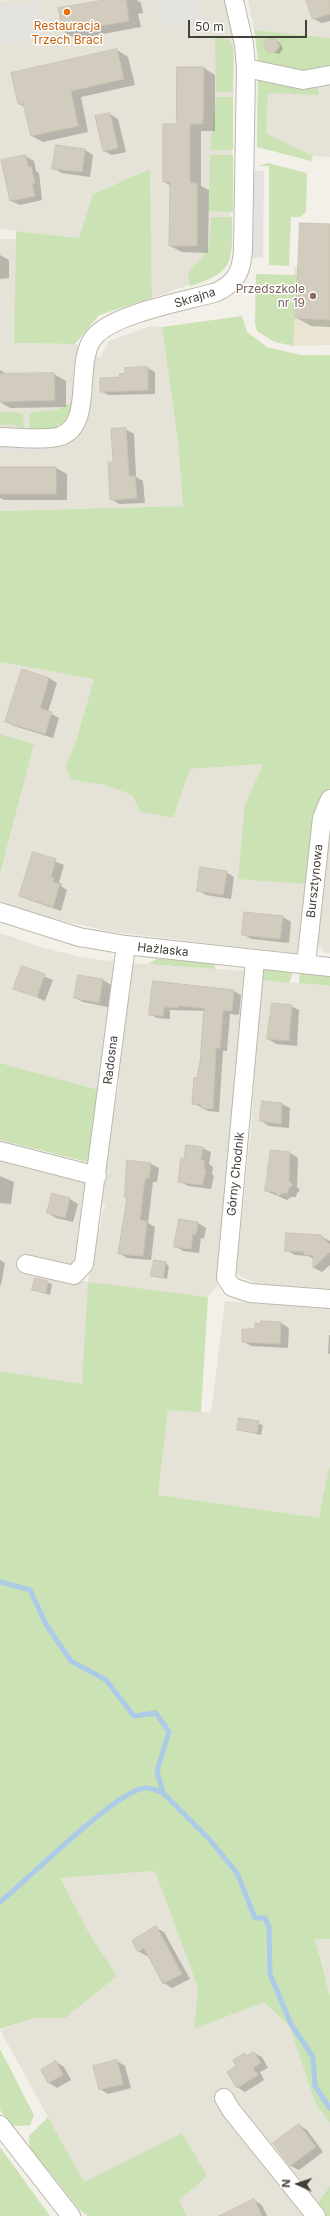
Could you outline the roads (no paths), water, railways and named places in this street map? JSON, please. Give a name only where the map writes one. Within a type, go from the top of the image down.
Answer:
[{"type":"street","name":"Skrajna","points":[[0,437],[55,437],[67,432],[72,428],[78,414],[87,349],[94,337],[118,321],[226,288],[237,277],[241,270],[243,249],[246,68],[244,44],[234,0]]},
{"type":"street","points":[[246,68],[303,80],[330,75]]},
{"type":"street","name":"Bursztynowa","points":[[306,964],[322,818],[330,799]]},
{"type":"street","name":"Hażlaska","points":[[0,912],[79,937],[126,945],[330,967]]},
{"type":"street","name":"Radosna","points":[[26,1264],[74,1274],[84,1264],[97,1176],[126,945]]},
{"type":"street","name":"Górny Chodnik","points":[[255,960],[226,1278],[232,1287],[250,1293],[330,1299]]},
{"type":"street","points":[[0,1151],[97,1176]]},
{"type":"street","points":[[224,2098],[231,2110],[316,2216]]},
{"type":"street","points":[[0,2125],[39,2178],[72,2216]]},
{"type":"waterway","points":[[0,1582],[30,1590],[47,1626],[71,1661],[106,1680],[134,1716],[156,1713],[169,1732],[157,1771],[163,1793],[209,1839],[237,1873],[255,1918],[265,1918],[269,1927],[270,1974],[291,2024],[313,2057],[315,2086],[330,2108]]},
{"type":"waterway","points":[[0,1902],[72,1838],[114,1804],[131,1793],[145,1788],[163,1793]]},
{"type":"place","name":"Restauracja Trzech Braci","points":[[67,12]]},
{"type":"place","name":"Przedszkole nr 19","points":[[313,296]]}]
